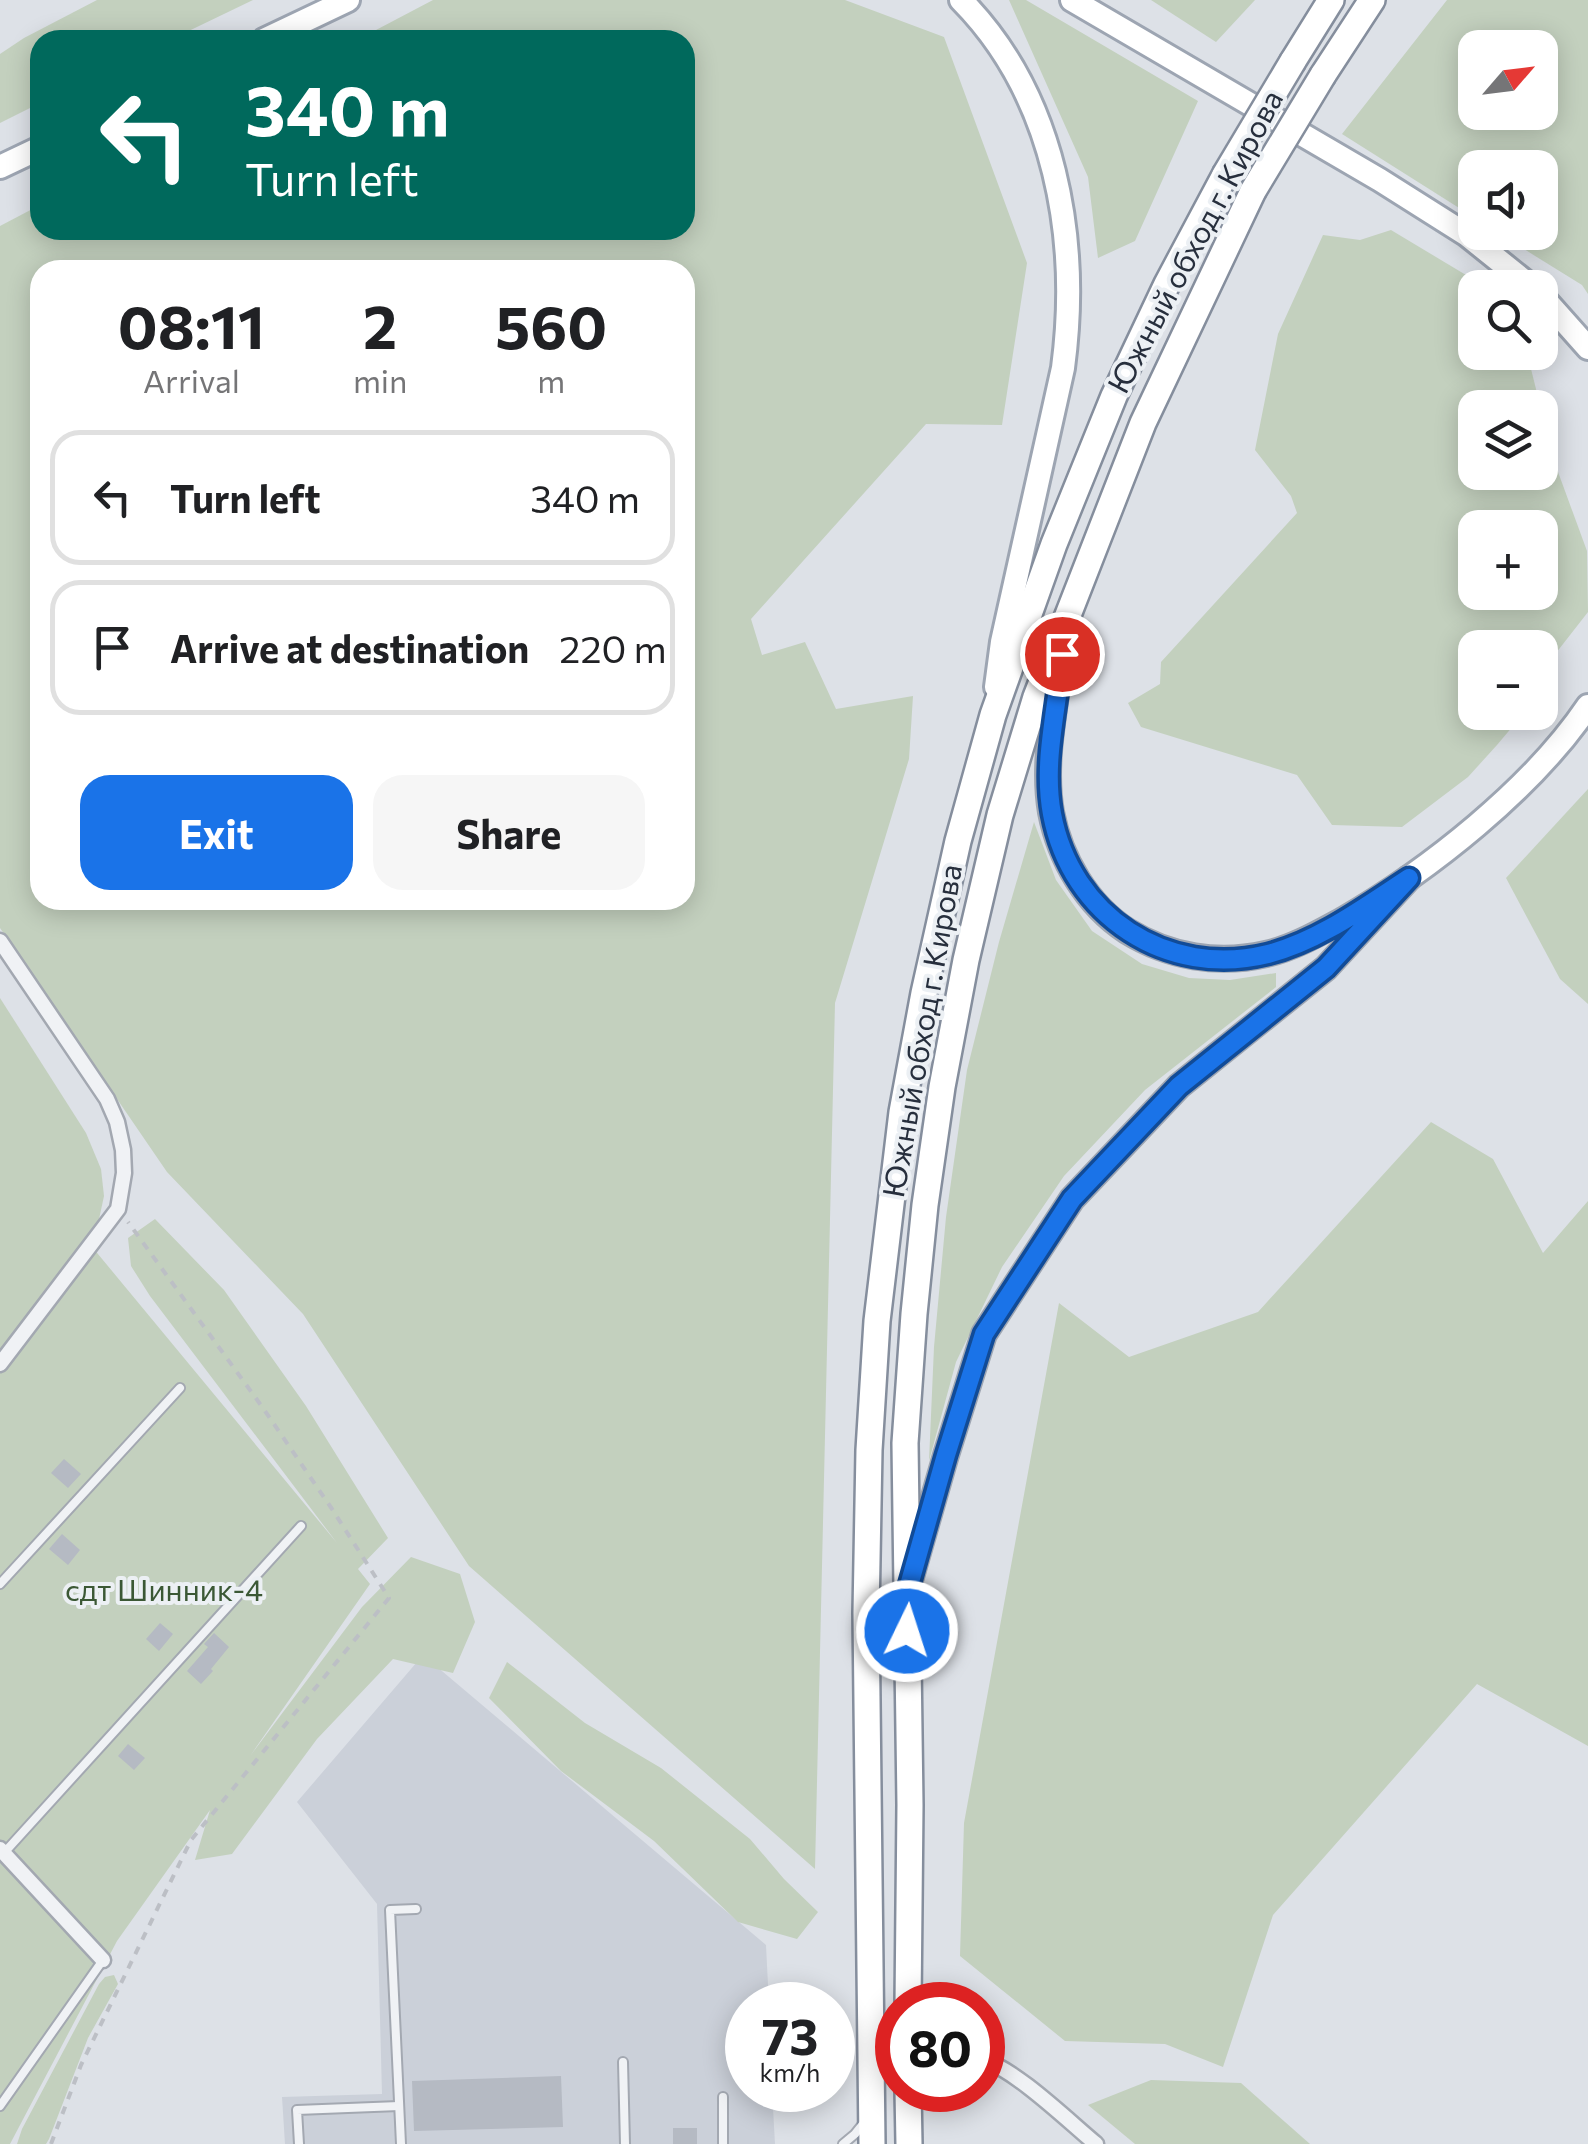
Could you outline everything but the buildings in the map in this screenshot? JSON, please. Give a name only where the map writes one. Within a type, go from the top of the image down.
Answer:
[{"type":"highway","name":"Южный обход г. Кирова","points":[[872,2144],[866,1613],[869,1450],[877,1321],[902,1112],[924,993],[958,842],[993,715],[1054,544],[1114,396],[1166,284],[1225,175],[1331,0]]},
{"type":"highway","name":"Южный обход г. Кирова","points":[[908,1982],[905,1443],[914,1314],[942,1087],[1000,814],[1036,697],[1143,423],[1253,191],[1372,0]]},
{"type":"highway","points":[[908,2112],[909,2144]]},
{"type":"main road","points":[[285,30],[348,0]]},
{"type":"main road","points":[[961,0],[1012,67],[1043,134],[1066,231],[1070,286],[1063,368],[1002,642],[993,715]]},
{"type":"main road","points":[[1072,0],[1380,180],[1467,234],[1511,270]]},
{"type":"main road","points":[[0,167],[30,153]]},
{"type":"main road","points":[[1558,314],[1588,348]]},
{"type":"main road","points":[[1064,630],[1050,749],[1048,789],[1052,816],[1060,845],[1082,888],[1115,923],[1158,948],[1214,959],[1242,958],[1288,947],[1324,930],[1409,878]]},
{"type":"main road","points":[[906,1596],[984,1334],[1072,1199],[1179,1086],[1326,968],[1409,878],[1516,790],[1588,706]]},
{"type":"street","points":[[0,941],[108,1099],[124,1150],[118,1209],[0,1364]]},
{"type":"street","points":[[1,1853],[102,1960]]},
{"type":"street","points":[[1005,2071],[1096,2144]]},
{"type":"lane","points":[[0,1584],[180,1388]]},
{"type":"lane","points":[[1,1853],[301,1526]]},
{"type":"lane","points":[[401,2144],[390,1910],[416,1909]]},
{"type":"lane","points":[[0,2106],[102,1960]]},
{"type":"lane","points":[[623,2062],[625,2144]]},
{"type":"lane","points":[[722,2097],[723,2144]]},
{"type":"lane","points":[[298,2144],[298,2110],[400,2106]]},
{"type":"lane","points":[[844,2144],[871,2112]]},
{"type":"path","points":[[51,2144],[81,2065],[191,1840],[388,1598],[263,1408],[118,1209]]},
{"type":"shaded area","points":[[423,1655],[766,1945],[768,1982],[725,1982],[725,2112],[773,2112],[775,2144],[285,2144],[282,2097],[382,2094],[377,1904],[297,1802]]},
{"type":"green space","points":[[97,0],[253,0],[191,30],[39,30]]},
{"type":"green space","points":[[433,0],[845,0],[944,37],[1027,263],[1002,425],[926,424],[751,619],[762,655],[805,642],[836,709],[913,696],[909,759],[835,1003],[815,1869],[469,1566],[303,1314],[167,1172],[0,928],[0,226],[30,210],[30,240],[695,240],[695,30],[376,30]]},
{"type":"green space","points":[[1009,0],[1026,0],[1198,101],[1135,241],[1098,258],[1088,177]]},
{"type":"green space","points":[[1151,0],[1255,0],[1216,42]]},
{"type":"green space","points":[[1447,0],[1588,0],[1588,294],[1582,285],[1525,250],[1558,250],[1558,150],[1458,150],[1458,207],[1342,134]]},
{"type":"green space","points":[[30,35],[30,108],[0,123],[0,54]]},
{"type":"green space","points":[[1391,230],[1458,270],[1458,370],[1531,370],[1536,390],[1458,390],[1458,490],[1558,490],[1558,472],[1587,551],[1588,612],[1558,650],[1558,630],[1458,630],[1458,730],[1510,730],[1468,777],[1402,827],[1332,825],[1297,775],[1141,727],[1128,703],[1160,684],[1161,662],[1297,513],[1291,496],[1255,450],[1278,334],[1323,235],[1360,240]]},
{"type":"green space","points":[[1588,789],[1588,1004],[1560,979],[1506,878]]},
{"type":"green space","points":[[1034,822],[1056,880],[1092,931],[1142,964],[1189,978],[1230,980],[1276,973],[1276,987],[1145,1090],[1064,1176],[1002,1267],[956,1362],[929,1461],[946,1217],[967,1070]]},
{"type":"green space","points":[[0,998],[86,1133],[101,1169],[104,1196],[98,1224],[0,1357]]},
{"type":"green space","points":[[1431,1122],[1493,1159],[1543,1253],[1588,1201],[1588,1746],[1477,1684],[1273,1915],[1223,2067],[1165,2044],[1065,2041],[1005,1992],[1005,1982],[992,1982],[960,1956],[964,1823],[1059,1303],[1129,1357],[1258,1312]]},
{"type":"green space","name":"сдт Шинник-4","points":[[155,1219],[224,1290],[306,1406],[388,1538],[358,1569],[370,1584],[250,1756],[362,1607],[411,1557],[460,1574],[475,1622],[453,1673],[393,1659],[317,1739],[232,1854],[195,1860],[210,1810],[117,1941],[10,2144],[0,2144],[0,1368],[93,1248],[337,1543],[131,1266],[128,1238]]},
{"type":"green space","points":[[507,1662],[585,1723],[661,1768],[750,1839],[818,1912],[797,1939],[738,1922],[654,1841],[561,1771],[489,1698]]},
{"type":"green space","points":[[114,1975],[118,1984],[88,2038],[49,2139],[46,2144],[17,2144],[99,1984]]},
{"type":"green space","points":[[1151,2080],[1241,2083],[1310,2144],[1135,2144],[1088,2105]]},
{"type":"route","points":[[907,1631],[906,1596],[984,1334],[1072,1199],[1179,1086],[1326,968],[1409,878],[1324,930],[1268,954],[1242,958],[1214,959],[1158,948],[1115,923],[1082,888],[1060,845],[1052,816],[1048,789],[1050,749],[1062,654]]}]
